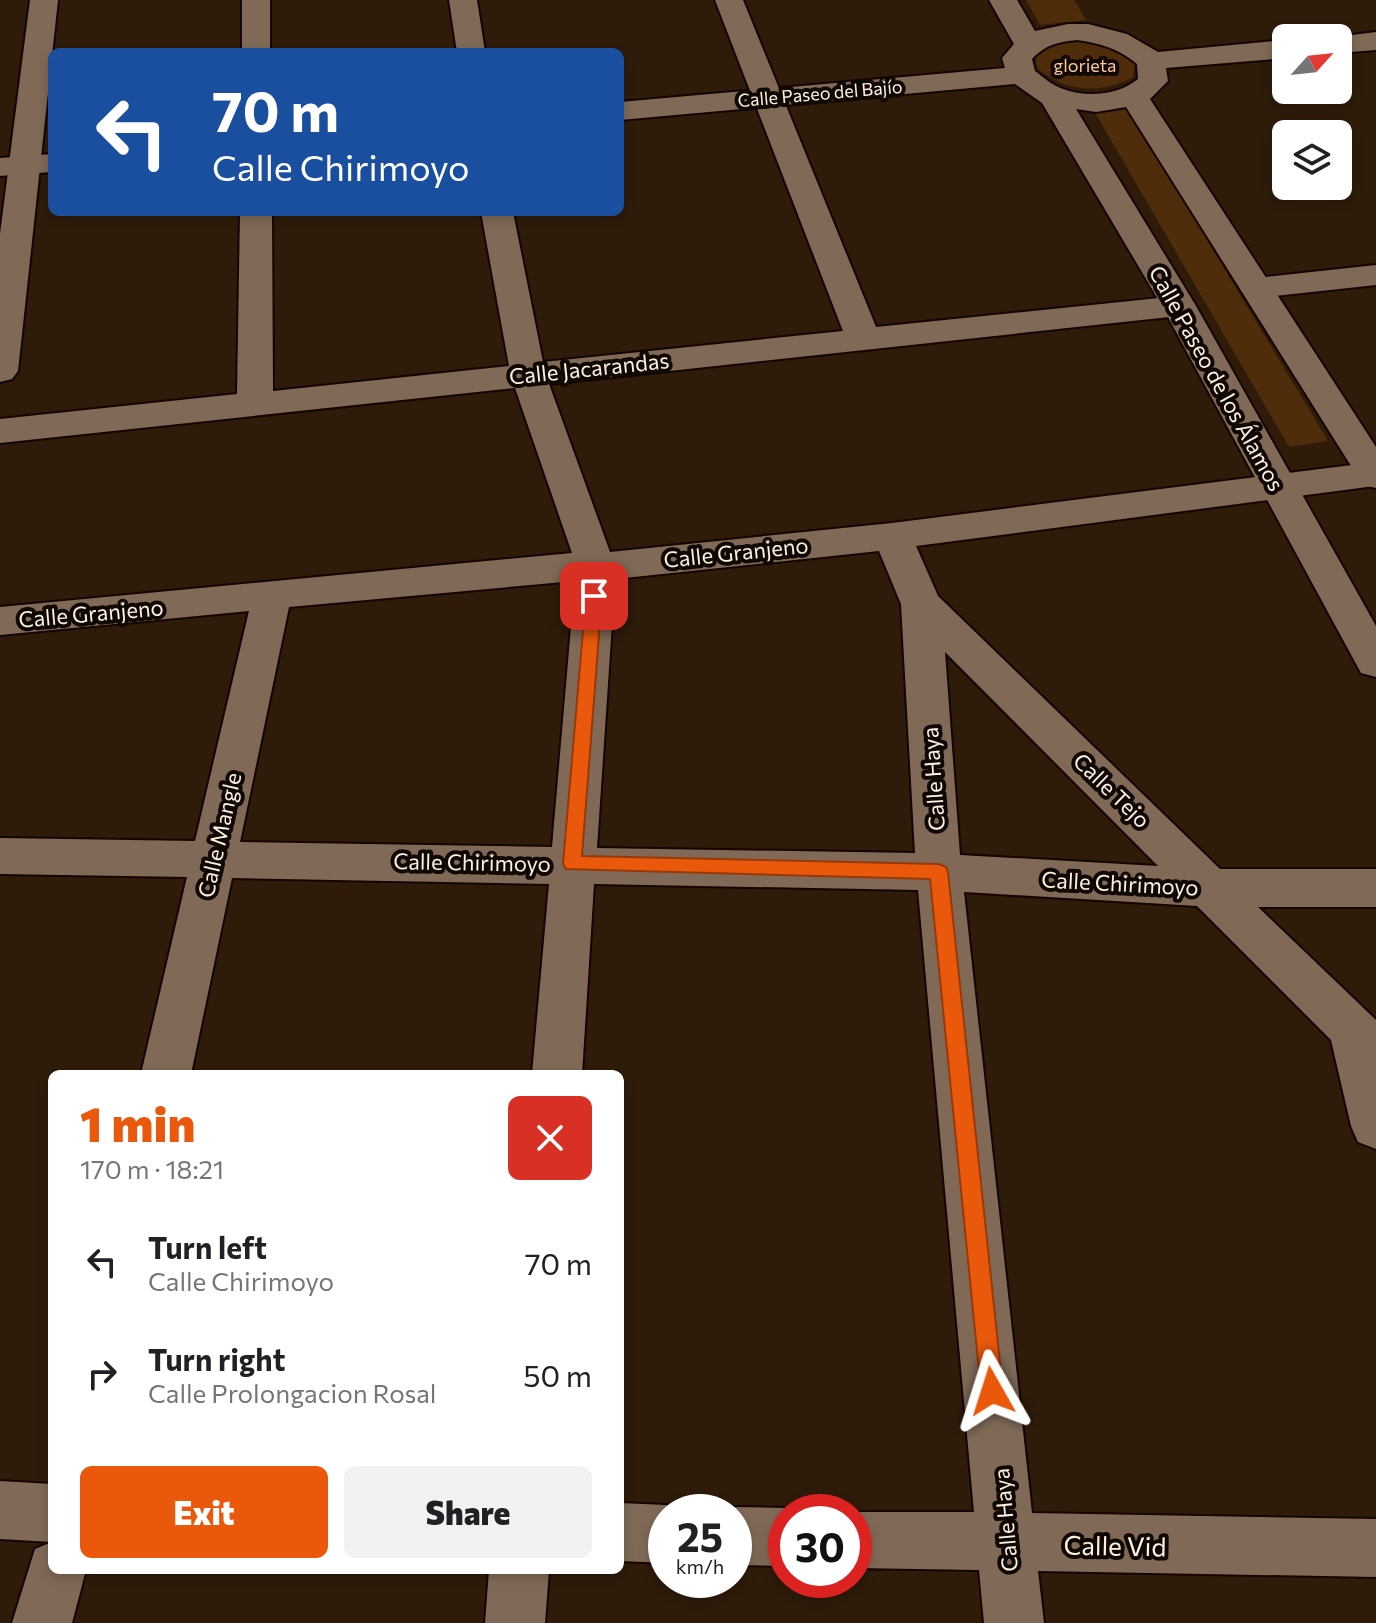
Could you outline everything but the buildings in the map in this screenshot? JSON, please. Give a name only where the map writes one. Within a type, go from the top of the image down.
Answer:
[{"type":"street","points":[[0,371],[44,0]]},
{"type":"street","points":[[256,0],[256,48]]},
{"type":"street","points":[[463,0],[470,48]]},
{"type":"street","points":[[729,0],[863,338]]},
{"type":"street","points":[[1003,0],[1028,44]]},
{"type":"street","points":[[1085,0],[1107,35]]},
{"type":"street","points":[[1049,34],[1107,35],[1134,45],[1151,61],[1153,81],[1134,97],[1096,103],[1054,97],[1021,75],[1017,58],[1028,44],[1049,34]]},
{"type":"street","points":[[1352,43],[1376,41]]},
{"type":"street","points":[[1151,61],[1272,50]]},
{"type":"street","name":"Calle Paseo del Bajío","points":[[624,111],[1021,75]]},
{"type":"street","name":"Calle Paseo de los Álamos","points":[[1054,97],[1179,306],[1376,662]]},
{"type":"street","points":[[1134,97],[1375,475]]},
{"type":"street","points":[[255,404],[256,216]]},
{"type":"street","points":[[498,216],[528,375],[596,567],[557,1070]]},
{"type":"street","points":[[1257,288],[1376,275]]},
{"type":"street","name":"Calle Jacarandas","points":[[0,431],[1179,306]]},
{"type":"street","name":"Calle Granjeno","points":[[0,621],[563,567],[596,567],[892,536],[1375,475]]},
{"type":"street","name":"Calle Tejo","points":[[892,536],[921,604],[1365,1040],[1376,1126]]},
{"type":"street","name":"Calle Mangle","points":[[167,1070],[272,596]]},
{"type":"street","name":"Calle Haya","points":[[921,604],[939,872],[1014,1623]]},
{"type":"street","name":"Calle Chirimoyo","points":[[0,856],[939,872],[1213,888],[1376,888]]},
{"type":"street","points":[[0,1510],[48,1513]]},
{"type":"street","points":[[624,1532],[648,1533]]},
{"type":"street","name":"Calle Vid","points":[[872,1540],[1376,1548]]},
{"type":"street","points":[[42,1623],[55,1574]]},
{"type":"street","points":[[515,1623],[519,1574]]},
{"type":"green space","points":[[1026,0],[1074,0],[1086,20],[1040,25]]},
{"type":"green space","name":"glorieta","points":[[1088,40],[1116,48],[1135,61],[1133,77],[1108,87],[1084,88],[1059,82],[1037,68],[1036,57],[1052,44]]},
{"type":"green space","points":[[1127,107],[1328,441],[1289,447],[1094,111],[1110,112]]},
{"type":"route","points":[[594,596],[572,864],[939,872],[992,1391]]}]
